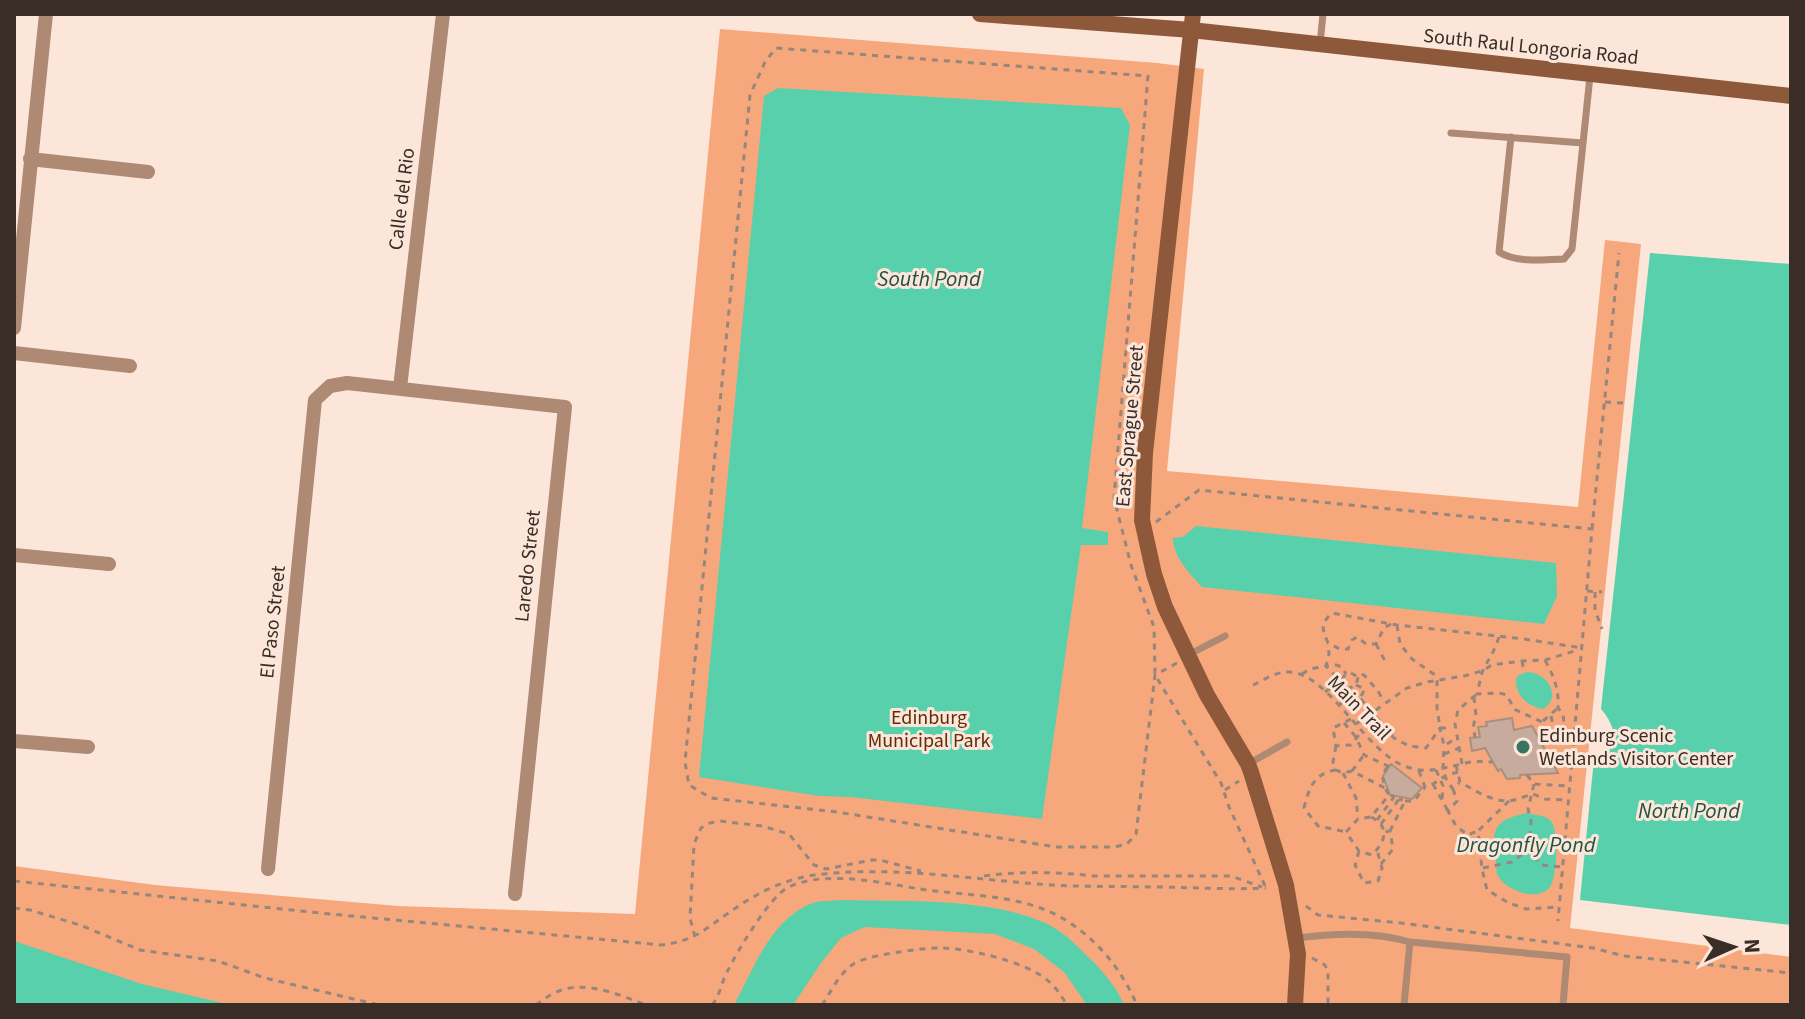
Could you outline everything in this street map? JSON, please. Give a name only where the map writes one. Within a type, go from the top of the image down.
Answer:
[{"type":"street","points":[[14,328],[46,14]]},
{"type":"street","name":"Calle del Rio","points":[[400,388],[443,14]]},
{"type":"street","name":"South Raul Longoria Road","points":[[980,14],[1192,22],[1320,44],[1791,96]]},
{"type":"street","name":"East Sprague Street","points":[[1192,22],[1145,453],[1142,520],[1154,574],[1183,659],[1248,764],[1286,885],[1298,954],[1295,1005]]},
{"type":"street","points":[[30,159],[148,172]]},
{"type":"street","points":[[14,353],[130,366]]},
{"type":"street","name":"El Paso Street","points":[[268,869],[315,400],[330,386],[347,383],[400,388]]},
{"type":"street","name":"Laredo Street","points":[[400,388],[565,407],[515,894]]},
{"type":"street","points":[[14,555],[109,564]]},
{"type":"street","points":[[14,741],[88,747]]},
{"type":"lane","points":[[1320,44],[1323,14]]},
{"type":"lane","points":[[1511,137],[1499,252],[1506,257],[1564,259],[1572,249],[1590,74]]},
{"type":"lane","points":[[1451,133],[1583,143]]},
{"type":"lane","points":[[1183,659],[1225,636]]},
{"type":"lane","points":[[1248,764],[1287,742]]},
{"type":"lane","points":[[1296,938],[1364,934],[1410,942],[1567,957],[1563,1005]]},
{"type":"lane","points":[[1404,1005],[1410,942]]},
{"type":"path","points":[[1155,675],[1136,834],[1127,844],[1115,847],[1056,847],[837,812],[711,798],[689,785],[685,762],[750,95],[765,62],[776,48],[1148,76],[1114,498],[1131,565],[1154,627],[1155,675],[1221,783],[1266,888]]},
{"type":"path","points":[[1558,921],[1619,253]]},
{"type":"path","points":[[1605,402],[1623,403]]},
{"type":"path","points":[[1156,522],[1199,490],[1592,529]]},
{"type":"path","points":[[1587,591],[1602,592]]},
{"type":"path","points":[[1595,592],[1595,610],[1602,629]]},
{"type":"path","points":[[1326,666],[1328,643],[1322,629],[1332,613],[1397,625],[1582,648]]},
{"type":"path","points":[[1376,644],[1384,628],[1391,624]]},
{"type":"path","points":[[1397,625],[1400,644],[1412,659],[1435,675],[1437,681],[1437,708],[1444,746],[1443,769]]},
{"type":"path","points":[[1328,643],[1348,649],[1357,637],[1366,644],[1376,644]]},
{"type":"path","points":[[1475,737],[1475,695],[1482,680],[1482,671],[1491,660],[1499,637]]},
{"type":"path","points":[[1376,644],[1385,661]]},
{"type":"path","points":[[1356,724],[1407,688],[1464,676],[1492,665],[1545,660],[1582,648]]},
{"type":"path","points":[[1155,675],[1183,659]]},
{"type":"path","points":[[1545,660],[1555,678],[1565,735]]},
{"type":"path","points":[[1522,661],[1526,671]]},
{"type":"path","points":[[1302,674],[1310,669],[1336,665],[1342,667],[1346,674]]},
{"type":"path","points":[[1326,666],[1347,689],[1349,697]]},
{"type":"path","name":"Main Trail","points":[[1253,685],[1281,673],[1302,674],[1325,692],[1392,761],[1406,767],[1426,772],[1475,761],[1493,762]]},
{"type":"path","points":[[1325,692],[1346,674],[1358,677]]},
{"type":"path","points":[[1356,685],[1359,674],[1364,675],[1384,704]]},
{"type":"path","points":[[1360,698],[1371,682]]},
{"type":"path","points":[[1347,689],[1356,685],[1365,689]]},
{"type":"path","points":[[1462,764],[1453,726],[1456,708],[1475,695],[1507,695],[1514,709],[1542,722],[1548,736]]},
{"type":"path","points":[[1338,706],[1349,697],[1360,698],[1394,738],[1409,746],[1426,748],[1440,728],[1453,726]]},
{"type":"path","points":[[1542,722],[1558,708]]},
{"type":"path","points":[[1551,716],[1553,725],[1565,735]]},
{"type":"path","points":[[1336,770],[1333,762],[1336,746],[1333,728],[1351,719]]},
{"type":"path","points":[[1344,723],[1356,737],[1364,755],[1388,766]]},
{"type":"path","points":[[1442,738],[1453,726]]},
{"type":"path","points":[[1336,746],[1351,745],[1362,731]]},
{"type":"path","points":[[1539,739],[1565,735],[1599,736]]},
{"type":"path","points":[[1444,746],[1456,738]]},
{"type":"path","points":[[1444,754],[1459,748]]},
{"type":"path","points":[[1352,771],[1364,755]]},
{"type":"path","points":[[1385,788],[1382,775],[1392,761]]},
{"type":"path","points":[[1456,765],[1460,782],[1475,791],[1509,801]]},
{"type":"path","points":[[1418,770],[1425,787]]},
{"type":"path","points":[[1436,770],[1443,786],[1442,802]]},
{"type":"path","points":[[1371,817],[1379,822],[1384,832],[1382,845],[1372,855],[1359,851],[1346,832],[1318,826],[1304,808],[1309,789],[1324,772],[1352,771],[1385,788],[1394,797],[1414,801],[1425,787],[1458,772]]},
{"type":"path","points":[[1343,773],[1356,798],[1358,819]]},
{"type":"path","points":[[1527,775],[1534,784],[1528,809],[1531,821],[1529,849],[1541,865],[1562,867]]},
{"type":"path","points":[[1445,776],[1457,801],[1448,811]]},
{"type":"path","points":[[1224,791],[1239,781]]},
{"type":"path","points":[[1453,789],[1460,782]]},
{"type":"path","points":[[1433,784],[1456,826],[1468,835],[1478,831],[1509,801],[1533,794],[1545,799],[1568,800]]},
{"type":"path","points":[[1534,784],[1569,786]]},
{"type":"path","points":[[1346,832],[1358,819],[1371,817],[1394,797]]},
{"type":"path","points":[[1379,822],[1394,797]]},
{"type":"path","points":[[1381,864],[1393,849],[1390,831],[1405,801]]},
{"type":"path","points":[[695,937],[690,918],[694,844],[701,828],[720,821],[762,826],[789,834],[814,865],[826,869],[880,860],[929,873]]},
{"type":"path","points":[[1384,832],[1390,831]]},
{"type":"path","points":[[1478,831],[1487,890],[1526,909],[1559,907]]},
{"type":"path","points":[[1482,869],[1512,862],[1529,849]]},
{"type":"path","points":[[1359,851],[1355,865],[1364,883],[1378,881],[1382,868],[1377,850]]},
{"type":"path","points":[[14,881],[662,945],[695,937],[728,912],[778,884],[813,875],[902,871],[1053,885],[1225,890],[1266,888]]},
{"type":"path","points":[[980,877],[1013,872],[1094,876],[1231,876],[1266,888]]},
{"type":"path","points":[[712,1005],[717,1000],[726,973],[765,910],[781,893],[790,887],[820,880],[853,879],[1003,897],[1042,908],[1072,924],[1099,946],[1117,967],[1137,1005]]},
{"type":"path","points":[[1301,904],[1318,915],[1593,948],[1624,956],[1791,973]]},
{"type":"path","points":[[14,908],[80,925],[140,950],[218,961],[265,978],[379,1005]]},
{"type":"path","points":[[822,1005],[843,973],[854,963],[912,949],[944,948],[994,957],[1025,967],[1054,985],[1067,1005]]},
{"type":"path","points":[[1312,958],[1325,965],[1328,972],[1328,1005]]},
{"type":"path","points":[[536,1005],[554,992],[593,988],[646,1005]]},
{"type":"green space","name":"Edinburg Municipal Park","points":[[720,29],[1204,69],[1167,471],[1578,507],[1605,240],[1641,244],[1570,928],[1791,957],[1791,1005],[14,1005],[14,866],[155,885],[398,906],[635,914]]},
{"type":"water","name":"South Pond","points":[[778,88],[1121,108],[1130,125],[1082,528],[1108,532],[1108,545],[1081,545],[1042,819],[819,796],[699,777],[764,96]]},
{"type":"water","name":"North Pond","points":[[1650,253],[1791,264],[1791,925],[1580,900],[1594,759],[1609,750],[1614,737],[1601,709]]},
{"type":"water","points":[[1196,526],[1556,563],[1557,596],[1544,624],[1202,587],[1179,558],[1173,538],[1183,537]]},
{"type":"water","points":[[1527,672],[1541,676],[1550,686],[1552,698],[1543,709],[1526,702],[1519,693],[1517,676]]},
{"type":"water","name":"Dragonfly Pond","points":[[1527,813],[1550,820],[1555,833],[1552,882],[1545,892],[1538,894],[1513,889],[1501,880],[1496,871],[1494,841],[1497,828],[1507,819]]},
{"type":"water","points":[[842,900],[970,905],[995,908],[1043,922],[1067,937],[1098,967],[1124,1005],[1087,1005],[1064,972],[1034,949],[995,934],[864,927],[841,938],[793,1005],[734,1005],[764,948],[784,922],[810,904]]},
{"type":"water","points":[[14,941],[142,984],[231,1005],[14,1005]]},
{"type":"building","name":"Edinburg Scenic Wetlands Visitor Center","points":[[1512,718],[1514,730],[1532,726],[1558,773],[1520,775],[1520,778],[1507,779],[1501,769],[1498,771],[1485,748],[1472,751],[1470,738],[1480,737],[1478,727],[1487,726],[1486,722]]},
{"type":"building","points":[[1391,764],[1422,788],[1412,799],[1390,795],[1383,776]]},
{"type":"place","name":"Edinburg Scenic Wetlands Visitor Center","points":[[1523,747]]}]
